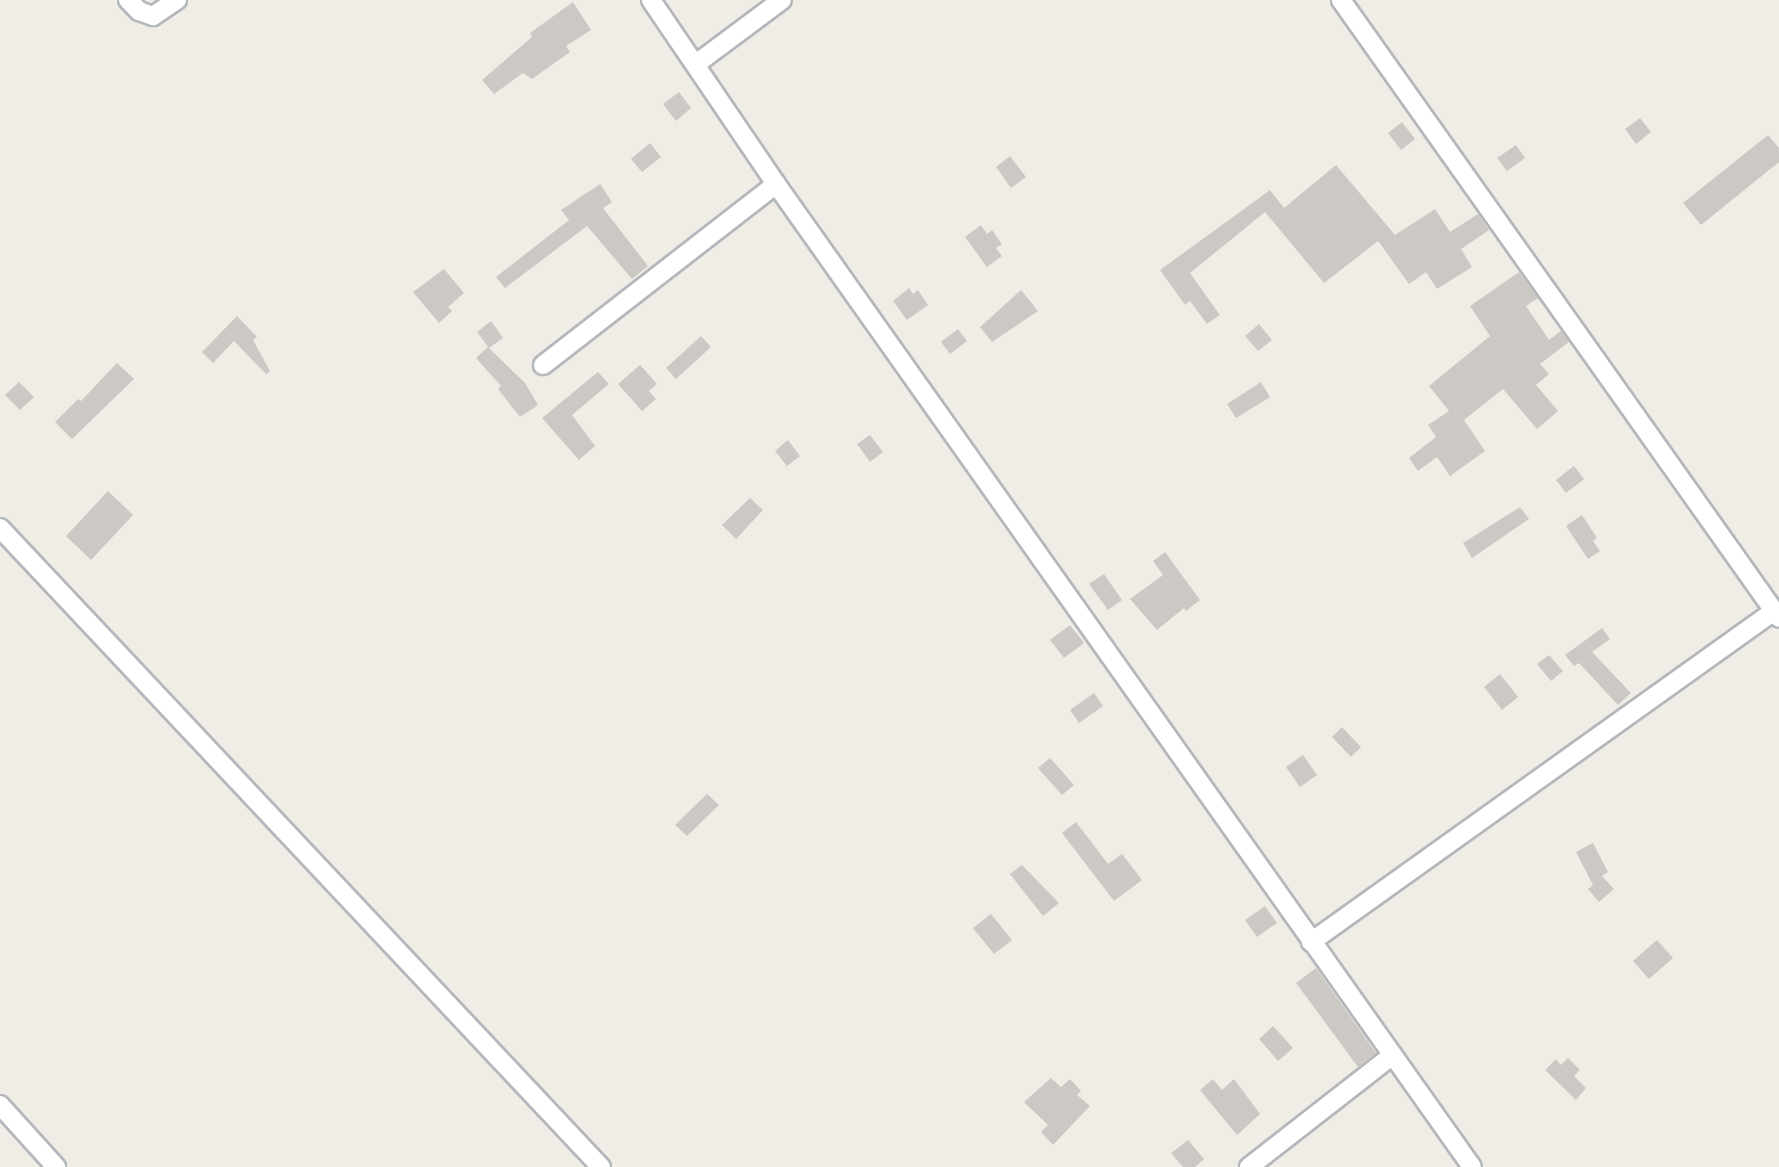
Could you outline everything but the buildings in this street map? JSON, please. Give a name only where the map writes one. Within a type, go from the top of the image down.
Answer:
[{"type":"street","points":[[128,0],[139,11],[153,16],[177,0]]},
{"type":"street","points":[[651,0],[776,184],[1472,1167]]},
{"type":"street","points":[[696,64],[782,0]]},
{"type":"street","points":[[1311,942],[1776,615],[1341,0]]},
{"type":"street","points":[[543,365],[776,184]]},
{"type":"street","points":[[0,528],[601,1167]]},
{"type":"street","points":[[1249,1167],[1393,1055]]},
{"type":"street","points":[[0,1105],[56,1167]]}]
